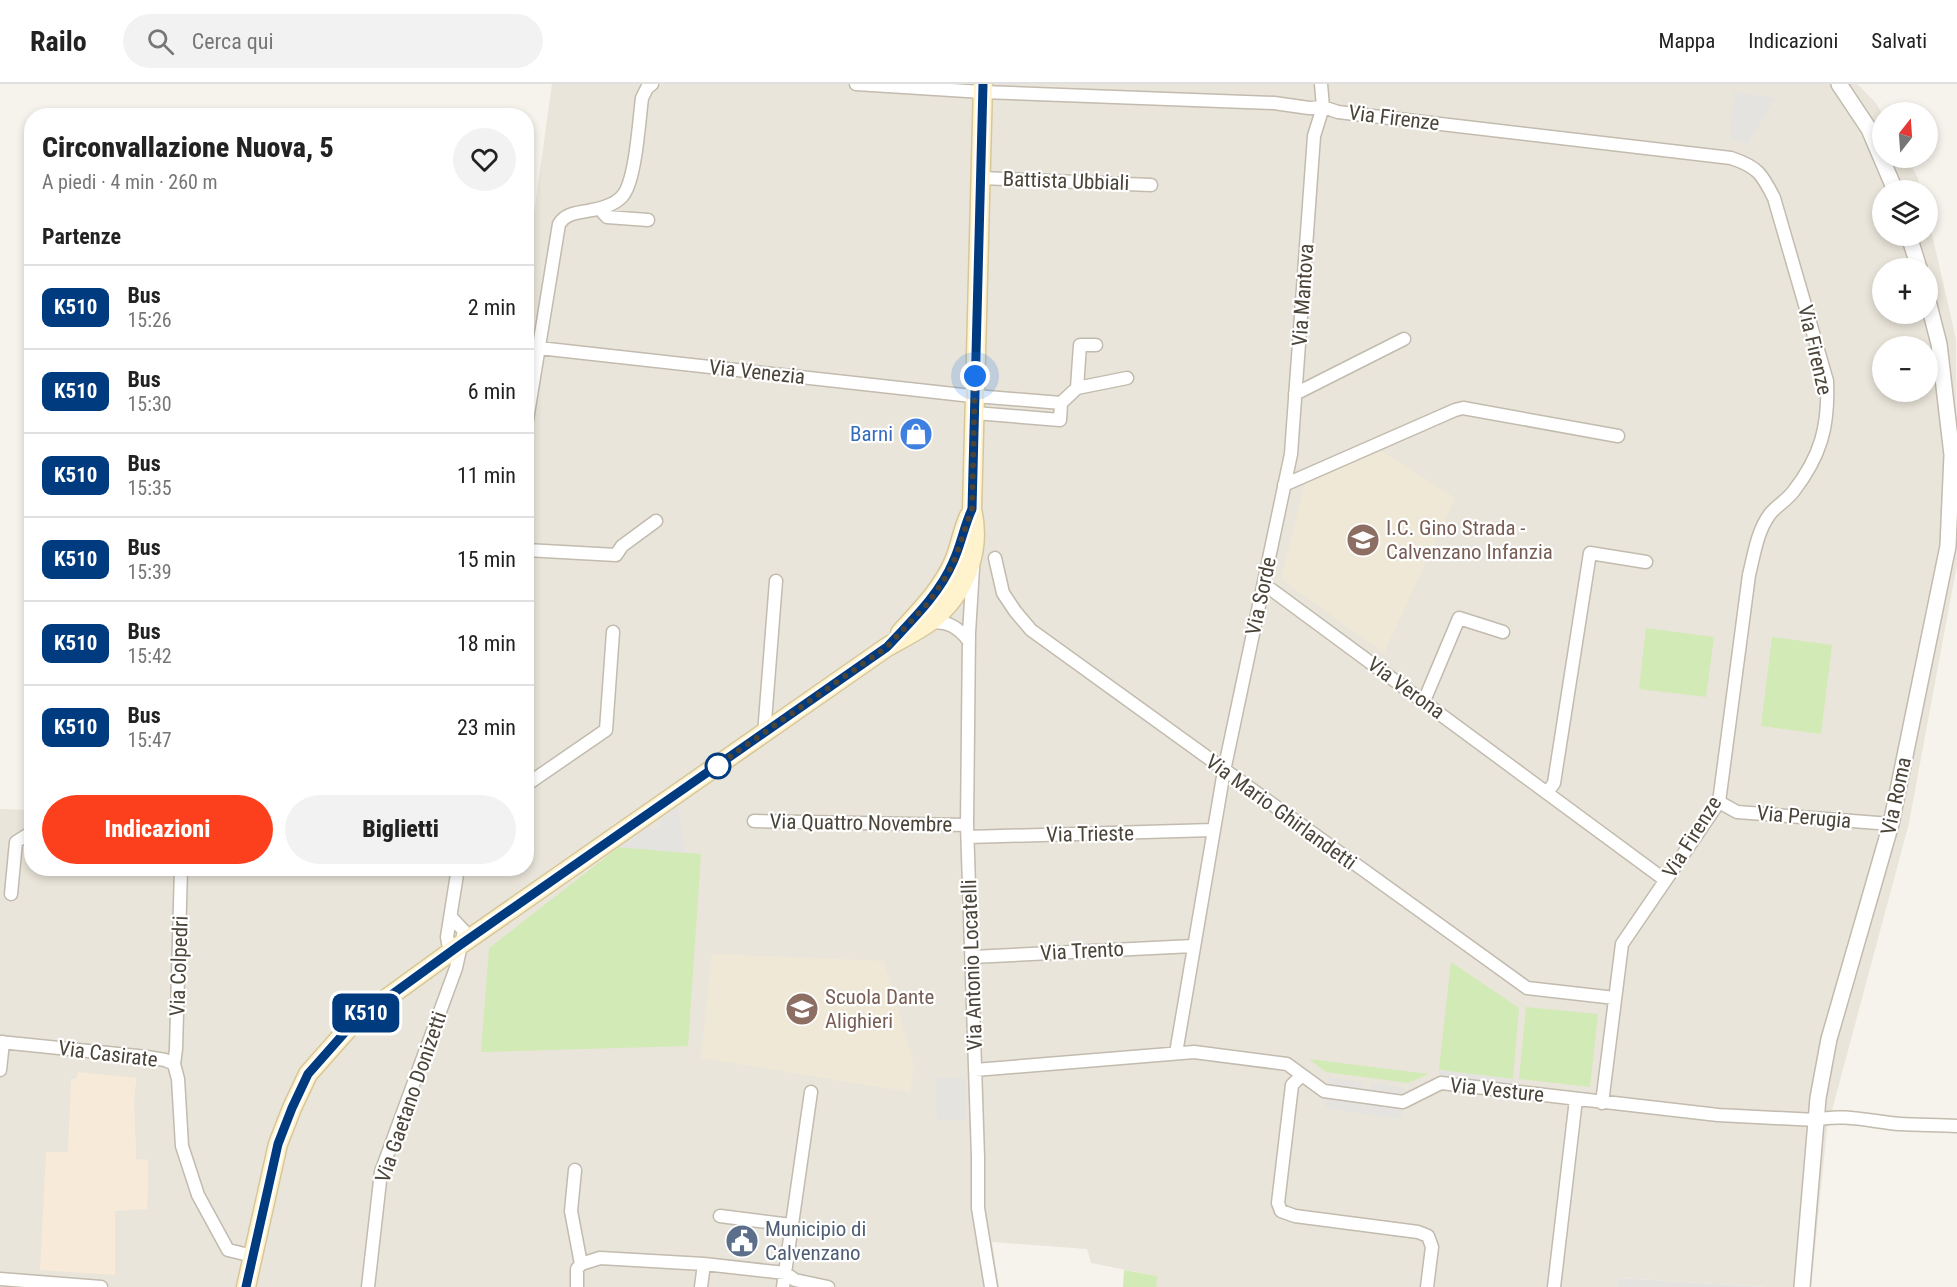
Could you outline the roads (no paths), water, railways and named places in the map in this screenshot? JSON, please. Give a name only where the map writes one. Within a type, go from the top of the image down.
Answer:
[{"type":"main road","points":[[246,1287],[278,1144],[292,1108],[308,1074],[354,1022],[460,945],[887,647],[929,623],[942,612],[970,579],[975,523],[972,509],[983,88]]},
{"type":"main road","points":[[887,647],[929,602],[944,580],[953,564],[972,509]]},
{"type":"street","points":[[534,378],[559,224],[563,217],[614,204],[624,194],[630,178],[642,98],[652,84]]},
{"type":"street","name":"Via Firenze","points":[[855,84],[983,88],[1323,107],[1338,112],[1731,158],[1746,164],[1763,176],[1774,198],[1827,381],[1828,410],[1824,433],[1811,464],[1792,493],[1769,515],[1757,541],[1749,575],[1719,802],[1622,944],[1602,1103]]},
{"type":"street","points":[[1321,84],[1323,107]]},
{"type":"street","points":[[1839,84],[1869,129],[1891,180]]},
{"type":"street","name":"Via Mantova","points":[[1284,484],[1291,454],[1314,136],[1323,107]]},
{"type":"street","name":"Battista Ubbiali","points":[[981,178],[1151,185]]},
{"type":"street","points":[[600,209],[607,217],[648,220]]},
{"type":"street","name":"Via Roma","points":[[1802,1287],[1818,1098],[1829,1039],[1891,824],[1948,546],[1952,455],[1939,344],[1934,324]]},
{"type":"street","points":[[1295,393],[1404,339]]},
{"type":"street","points":[[1077,388],[1080,345],[1096,345]]},
{"type":"street","name":"Via Venezia","points":[[539,348],[975,404]]},
{"type":"street","points":[[975,404],[1061,403],[1077,388],[1127,378]]},
{"type":"street","points":[[975,404],[1060,420],[1061,403]]},
{"type":"street","points":[[1284,484],[1463,408],[1618,436]]},
{"type":"street","name":"Via Sorde","points":[[1176,1053],[1224,771],[1284,484]]},
{"type":"street","points":[[534,550],[616,555],[622,546],[656,521]]},
{"type":"street","points":[[1547,793],[1554,783],[1590,553],[1646,562]]},
{"type":"street","name":"Via Mario Ghirlandetti","points":[[995,558],[1003,593],[1031,630],[1527,988],[1615,998]]},
{"type":"street","points":[[953,564],[970,579]]},
{"type":"street","name":"Via Antonio Locatelli","points":[[970,579],[968,831],[978,1208],[991,1287]]},
{"type":"street","name":"Via Antonio Locatelli","points":[[944,580],[962,612],[969,637]]},
{"type":"street","points":[[764,734],[776,581]]},
{"type":"street","name":"Via Verona","points":[[1263,587],[1272,590],[1665,880]]},
{"type":"street","points":[[1424,701],[1459,618],[1503,632]]},
{"type":"street","points":[[929,623],[952,625],[969,637]]},
{"type":"street","points":[[534,780],[606,730],[612,632]]},
{"type":"street","name":"Via Perugia","points":[[1719,802],[1737,812],[1891,824]]},
{"type":"street","name":"Via Quattro Novembre","points":[[754,821],[968,831]]},
{"type":"street","name":"Via Trieste","points":[[968,831],[1213,830]]},
{"type":"street","points":[[11,894],[16,842],[24,837]]},
{"type":"street","name":"Via Colpedri","points":[[174,1064],[181,876]]},
{"type":"street","points":[[457,876],[451,917],[464,932],[460,945]]},
{"type":"street","name":"Via Gaetano Donizetti","points":[[368,1287],[381,1172],[456,968],[460,945]]},
{"type":"street","name":"Via Trento","points":[[972,957],[1193,946]]},
{"type":"street","points":[[0,1070],[2,1042]]},
{"type":"street","name":"Via Casirate","points":[[2,1042],[165,1060],[174,1064],[179,1088],[182,1146],[198,1195],[228,1250],[253,1256]]},
{"type":"street","name":"Via Vesture","points":[[975,1070],[1194,1052],[1287,1064],[1324,1091],[1403,1102],[1441,1083],[1718,1115],[1816,1120],[1840,1117],[1900,1124],[1957,1126]]},
{"type":"street","points":[[1302,1075],[1292,1085],[1278,1203],[1281,1211],[1295,1216],[1418,1232],[1428,1236],[1432,1247],[1427,1287]]},
{"type":"street","points":[[783,1287],[811,1092]]},
{"type":"street","points":[[1554,1287],[1575,1099]]},
{"type":"street","points":[[576,1170],[571,1211],[580,1264],[577,1269],[577,1287]]},
{"type":"street","points":[[720,1216],[791,1225]]},
{"type":"street","points":[[580,1264],[600,1258],[704,1264],[784,1274],[795,1280],[828,1287]]},
{"type":"street","points":[[701,1287],[704,1264]]},
{"type":"street","points":[[0,1279],[100,1287]]},
{"type":"place","name":"Barni","points":[[916,434]]},
{"type":"place","name":"I.C. Gino Strada - Calvenzano Infanzia","points":[[1363,540]]},
{"type":"place","name":"Scuola Dante Alighieri","points":[[802,1009]]},
{"type":"place","name":"Municipio di Calvenzano","points":[[742,1241]]}]
